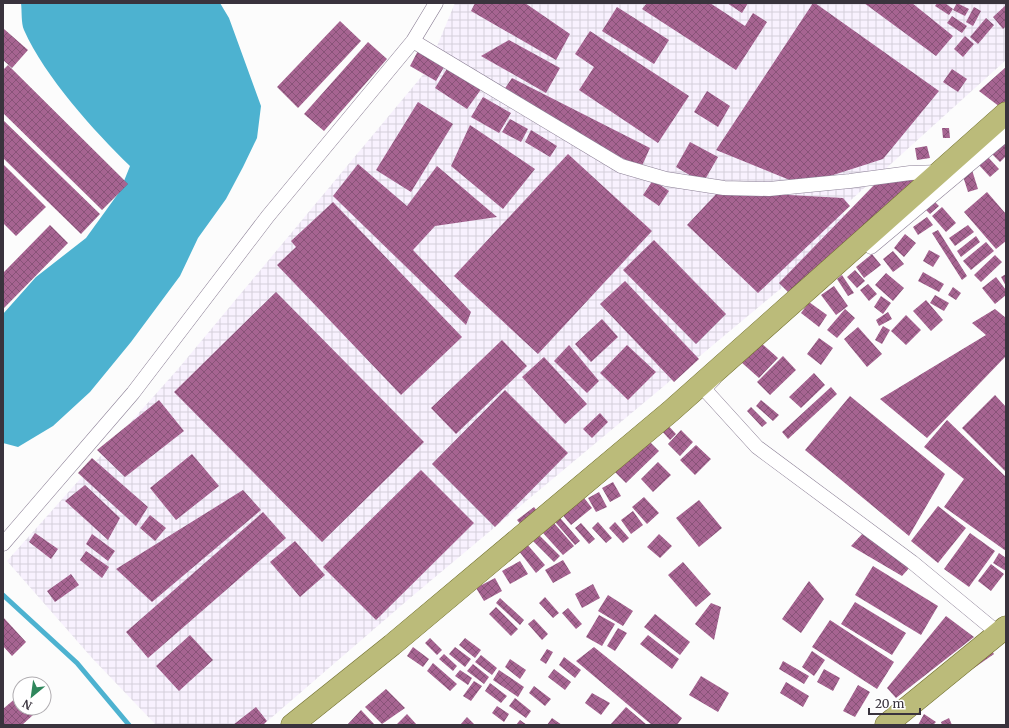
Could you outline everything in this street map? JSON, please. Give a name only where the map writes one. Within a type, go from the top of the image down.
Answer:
[{"type":"main road","points":[[292,725],[392,645],[671,411],[1006,114]]},
{"type":"main road","points":[[886,725],[1002,630]]},
{"type":"street","points":[[3,544],[133,393],[268,216],[413,41],[436,3]]},
{"type":"street","points":[[413,41],[621,166],[666,179],[724,188],[768,189],[850,181],[910,173],[942,172]]},
{"type":"street","points":[[1002,630],[757,447],[723,412],[706,389],[707,386],[1006,134]]},
{"type":"shaded area","points":[[455,3],[1006,3],[1006,60],[841,209],[851,230],[410,598],[263,725],[156,725],[92,658],[7,561],[178,369],[427,70]]},
{"type":"water","points":[[21,3],[220,3],[229,18],[261,106],[257,138],[226,199],[198,238],[180,276],[131,342],[90,392],[53,426],[18,447],[3,443],[3,314],[36,277],[86,238],[120,191],[130,166],[86,120],[44,66],[24,30]]},
{"type":"building","points":[[475,3],[525,3],[570,34],[556,60],[471,11]]},
{"type":"building","points":[[647,3],[710,3],[745,26],[753,13],[767,22],[736,70],[642,9]]},
{"type":"building","points":[[727,3],[748,3],[742,13]]},
{"type":"building","points":[[813,3],[939,91],[883,159],[802,185],[716,150]]},
{"type":"building","points":[[864,3],[912,3],[953,36],[936,56]]},
{"type":"building","points":[[937,3],[945,3],[953,9],[949,15],[935,6]]},
{"type":"building","points":[[957,3],[969,9],[965,16],[953,10]]},
{"type":"building","points":[[1006,5],[1006,26],[1003,29],[993,17]]},
{"type":"building","points":[[617,7],[669,40],[654,64],[602,31]]},
{"type":"building","points":[[974,7],[981,11],[973,26],[966,22]]},
{"type":"building","points":[[952,16],[967,26],[962,33],[947,23]]},
{"type":"building","points":[[986,18],[994,25],[978,44],[970,37]]},
{"type":"building","points":[[340,21],[361,41],[298,108],[277,87]]},
{"type":"building","points":[[4,29],[28,50],[12,68],[3,60]]},
{"type":"building","points":[[590,31],[689,96],[658,143],[579,90],[594,67],[575,54]]},
{"type":"building","points":[[965,36],[974,44],[963,57],[954,49]]},
{"type":"building","points":[[509,40],[560,68],[546,93],[481,56]]},
{"type":"building","points":[[368,42],[387,59],[324,131],[304,114]]},
{"type":"building","points":[[420,47],[447,62],[436,81],[410,66]]},
{"type":"building","points":[[8,65],[128,184],[102,210],[3,113],[3,70]]},
{"type":"building","points":[[448,67],[482,88],[467,109],[435,88]]},
{"type":"building","points":[[1006,67],[1006,102],[1000,107],[979,91]]},
{"type":"building","points":[[952,69],[967,79],[958,92],[943,82]]},
{"type":"building","points":[[512,78],[650,148],[641,168],[501,94]]},
{"type":"building","points":[[707,91],[730,106],[718,127],[694,112]]},
{"type":"building","points":[[483,97],[511,113],[499,133],[471,117]]},
{"type":"building","points":[[418,102],[453,124],[411,192],[376,170]]},
{"type":"building","points":[[510,119],[528,129],[521,142],[502,132]]},
{"type":"building","points":[[3,120],[100,214],[81,234],[3,158]]},
{"type":"building","points":[[470,125],[535,169],[503,209],[451,166]]},
{"type":"building","points":[[942,128],[949,128],[950,138],[943,138]]},
{"type":"building","points":[[531,130],[557,146],[550,157],[525,142]]},
{"type":"building","points":[[1006,139],[1006,156],[1000,162],[991,153]]},
{"type":"building","points":[[690,142],[718,157],[703,183],[676,167]]},
{"type":"building","points":[[927,146],[930,158],[917,160],[915,148]]},
{"type":"building","points":[[568,154],[652,231],[538,354],[454,276]]},
{"type":"building","points":[[987,156],[999,169],[990,177],[978,164]]},
{"type":"building","points":[[3,164],[46,207],[16,236],[3,223]]},
{"type":"building","points":[[358,164],[407,206],[437,166],[497,217],[435,226],[413,250],[471,312],[466,325],[333,196]]},
{"type":"building","points":[[972,170],[978,189],[968,192],[962,173]]},
{"type":"building","points":[[924,173],[929,180],[788,292],[779,283],[876,183]]},
{"type":"building","points":[[653,180],[669,191],[659,206],[643,195]]},
{"type":"building","points":[[719,191],[843,198],[850,206],[758,293],[687,225]]},
{"type":"building","points":[[987,192],[1006,214],[1006,241],[996,249],[964,212]]},
{"type":"building","points":[[934,201],[939,206],[930,214],[926,210]]},
{"type":"building","points":[[333,202],[462,337],[401,395],[277,265],[296,247],[291,241]]},
{"type":"building","points":[[942,207],[956,223],[946,232],[932,216]]},
{"type":"building","points":[[927,217],[933,225],[918,235],[913,227]]},
{"type":"building","points":[[50,225],[68,243],[3,309],[3,273]]},
{"type":"building","points":[[968,225],[974,232],[955,246],[949,238]]},
{"type":"building","points":[[938,230],[967,276],[962,280],[932,233]]},
{"type":"building","points":[[905,234],[916,243],[904,257],[894,248]]},
{"type":"building","points":[[976,236],[980,242],[961,257],[957,251]]},
{"type":"building","points":[[654,240],[726,314],[696,344],[623,270]]},
{"type":"building","points":[[986,242],[994,251],[971,270],[963,261]]},
{"type":"building","points":[[929,250],[940,256],[933,267],[923,261]]},
{"type":"building","points":[[893,251],[904,264],[893,272],[883,259]]},
{"type":"building","points":[[872,254],[881,265],[864,278],[856,267]]},
{"type":"building","points":[[995,255],[1002,262],[981,282],[974,275]]},
{"type":"building","points":[[855,270],[865,281],[857,288],[847,277]]},
{"type":"building","points":[[923,272],[944,284],[939,292],[918,281]]},
{"type":"building","points":[[886,273],[904,288],[893,301],[875,285]]},
{"type":"building","points":[[1006,274],[1006,286],[1001,277]]},
{"type":"building","points":[[842,275],[854,293],[848,296],[837,279]]},
{"type":"building","points":[[996,277],[1006,290],[1006,295],[995,304],[982,288]]},
{"type":"building","points":[[625,281],[699,359],[674,382],[600,304]]},
{"type":"building","points":[[868,284],[877,294],[869,301],[860,290]]},
{"type":"building","points":[[834,286],[848,306],[836,315],[821,295]]},
{"type":"building","points":[[953,287],[961,293],[956,300],[948,295]]},
{"type":"building","points":[[276,292],[424,442],[322,542],[174,392]]},
{"type":"building","points":[[935,295],[949,303],[944,311],[930,303]]},
{"type":"building","points":[[881,296],[891,303],[883,314],[874,307]]},
{"type":"building","points":[[926,300],[943,320],[931,331],[913,311]]},
{"type":"building","points":[[809,302],[827,315],[819,327],[801,313]]},
{"type":"building","points":[[845,309],[855,318],[837,338],[827,330]]},
{"type":"building","points":[[995,309],[1006,318],[1006,356],[927,438],[880,399],[986,335],[972,323]]},
{"type":"building","points":[[888,312],[892,319],[879,326],[876,320]]},
{"type":"building","points":[[906,315],[921,330],[906,345],[891,331]]},
{"type":"building","points":[[602,319],[618,337],[591,362],[575,344]]},
{"type":"building","points":[[883,326],[890,330],[882,344],[875,340]]},
{"type":"building","points":[[858,327],[882,354],[867,367],[844,339]]},
{"type":"building","points":[[819,338],[833,348],[821,365],[807,354]]},
{"type":"building","points":[[502,340],[527,366],[456,434],[431,408]]},
{"type":"building","points":[[760,342],[778,358],[759,378],[741,362]]},
{"type":"building","points":[[569,345],[599,381],[587,393],[554,361]]},
{"type":"building","points":[[627,345],[656,372],[628,400],[600,373]]},
{"type":"building","points":[[783,356],[796,370],[770,395],[757,382]]},
{"type":"building","points":[[544,357],[587,404],[565,424],[522,377]]},
{"type":"building","points":[[814,373],[825,385],[801,408],[789,397]]},
{"type":"building","points":[[831,387],[837,394],[788,439],[782,432]]},
{"type":"building","points":[[505,390],[568,453],[495,527],[432,464]]},
{"type":"building","points":[[995,395],[1006,407],[1006,472],[962,428]]},
{"type":"building","points":[[850,396],[945,474],[909,536],[805,450]]},
{"type":"building","points":[[159,400],[184,431],[125,477],[97,450]]},
{"type":"building","points":[[761,400],[779,415],[773,421],[756,406]]},
{"type":"building","points":[[751,407],[767,423],[762,427],[747,411]]},
{"type":"building","points":[[600,413],[608,422],[592,438],[583,429]]},
{"type":"building","points":[[947,420],[1006,477],[1006,551],[944,507],[964,479],[924,447]]},
{"type":"building","points":[[665,422],[676,434],[670,440],[659,428]]},
{"type":"building","points":[[681,430],[693,442],[680,456],[668,444]]},
{"type":"building","points":[[646,438],[659,451],[626,483],[613,470]]},
{"type":"building","points":[[696,445],[711,459],[695,475],[680,460]]},
{"type":"building","points":[[192,454],[219,486],[176,520],[150,488]]},
{"type":"building","points":[[92,458],[148,507],[136,526],[78,473]]},
{"type":"building","points":[[658,462],[671,475],[653,492],[641,479]]},
{"type":"building","points":[[421,470],[474,523],[376,620],[323,567]]},
{"type":"building","points":[[613,482],[621,496],[610,502],[602,488]]},
{"type":"building","points":[[85,485],[120,518],[108,540],[65,501]]},
{"type":"building","points":[[243,490],[261,510],[152,602],[116,569]]},
{"type":"building","points":[[599,492],[607,507],[596,512],[588,498]]},
{"type":"building","points":[[581,494],[592,508],[571,525],[560,512]]},
{"type":"building","points":[[644,497],[659,513],[647,524],[632,507]]},
{"type":"building","points":[[699,500],[722,528],[699,547],[676,518]]},
{"type":"building","points":[[938,506],[966,528],[938,563],[911,541]]},
{"type":"building","points":[[534,507],[541,516],[524,528],[517,520]]},
{"type":"building","points":[[633,511],[643,525],[631,534],[621,520]]},
{"type":"building","points":[[263,512],[286,538],[148,658],[126,632]]},
{"type":"building","points":[[555,512],[580,541],[575,545],[550,516]]},
{"type":"building","points":[[150,515],[166,528],[155,541],[140,528]]},
{"type":"building","points":[[598,522],[612,538],[606,543],[592,528]]},
{"type":"building","points":[[615,522],[629,538],[623,543],[609,528]]},
{"type":"building","points":[[554,523],[574,546],[563,555],[543,533]]},
{"type":"building","points":[[581,523],[595,539],[589,544],[575,528]]},
{"type":"building","points":[[536,532],[560,556],[554,562],[530,538]]},
{"type":"building","points":[[864,532],[911,566],[902,576],[851,546]]},
{"type":"building","points":[[35,533],[58,549],[51,559],[29,542]]},
{"type":"building","points":[[970,533],[995,551],[969,587],[944,569]]},
{"type":"building","points":[[92,534],[115,551],[108,561],[86,544]]},
{"type":"building","points":[[659,534],[672,546],[660,558],[647,547]]},
{"type":"building","points":[[295,541],[325,575],[300,597],[270,562]]},
{"type":"building","points":[[526,543],[545,565],[536,573],[518,550]]},
{"type":"building","points":[[86,551],[109,567],[102,578],[80,560]]},
{"type":"building","points":[[999,553],[1006,558],[1006,571],[993,563]]},
{"type":"building","points":[[563,560],[571,573],[553,583],[545,570]]},
{"type":"building","points":[[520,561],[528,574],[510,584],[502,571]]},
{"type":"building","points":[[683,562],[711,594],[696,607],[668,575]]},
{"type":"building","points":[[991,564],[1004,574],[991,591],[978,581]]},
{"type":"building","points":[[873,566],[938,606],[921,635],[855,595]]},
{"type":"building","points":[[71,574],[79,585],[55,602],[47,591]]},
{"type":"building","points":[[495,578],[502,591],[484,601],[476,588]]},
{"type":"building","points":[[809,581],[824,599],[801,633],[782,619]]},
{"type":"building","points":[[593,584],[600,598],[582,608],[575,594]]},
{"type":"building","points":[[608,595],[633,611],[623,626],[598,611]]},
{"type":"building","points":[[545,597],[559,613],[553,618],[539,603]]},
{"type":"building","points":[[500,598],[524,620],[520,625],[496,603]]},
{"type":"building","points":[[855,602],[906,633],[892,655],[841,624]]},
{"type":"building","points":[[711,603],[721,607],[714,640],[695,624]]},
{"type":"building","points":[[496,607],[518,629],[511,636],[489,614]]},
{"type":"building","points":[[568,608],[582,624],[576,629],[562,613]]},
{"type":"building","points":[[655,614],[690,642],[680,655],[644,627]]},
{"type":"building","points":[[599,615],[615,624],[602,646],[586,637]]},
{"type":"building","points":[[946,616],[974,637],[896,698],[887,688]]},
{"type":"building","points":[[3,617],[26,642],[12,656],[3,646]]},
{"type":"building","points":[[534,619],[548,634],[542,640],[528,624]]},
{"type":"building","points":[[830,620],[894,662],[877,689],[812,647]]},
{"type":"building","points":[[618,628],[627,633],[615,651],[607,646]]},
{"type":"building","points":[[190,635],[213,660],[179,691],[156,666]]},
{"type":"building","points":[[648,635],[679,659],[672,669],[640,644]]},
{"type":"building","points":[[430,638],[442,650],[437,655],[425,643]]},
{"type":"building","points":[[465,638],[481,650],[475,658],[459,645]]},
{"type":"building","points":[[413,647],[429,659],[423,667],[407,656]]},
{"type":"building","points":[[455,647],[471,659],[465,667],[449,654]]},
{"type":"building","points":[[594,647],[682,718],[677,725],[652,725],[576,661]]},
{"type":"building","points":[[990,648],[994,654],[971,670],[967,663]]},
{"type":"building","points":[[547,649],[553,652],[546,664],[540,660]]},
{"type":"building","points":[[812,651],[825,660],[814,676],[802,667]]},
{"type":"building","points":[[444,654],[457,666],[453,671],[439,659]]},
{"type":"building","points":[[481,655],[497,668],[492,675],[475,662]]},
{"type":"building","points":[[564,657],[581,670],[575,678],[559,665]]},
{"type":"building","points":[[510,659],[526,670],[520,679],[505,667]]},
{"type":"building","points":[[783,661],[809,676],[804,684],[779,669]]},
{"type":"building","points":[[433,663],[457,684],[450,691],[427,671]]},
{"type":"building","points":[[473,664],[489,677],[484,684],[467,671]]},
{"type":"building","points":[[554,669],[571,682],[565,690],[548,677]]},
{"type":"building","points":[[824,669],[840,678],[833,691],[817,682]]},
{"type":"building","points":[[460,670],[472,678],[468,685],[455,676]]},
{"type":"building","points":[[499,670],[524,687],[518,697],[493,680]]},
{"type":"building","points":[[701,676],[729,693],[718,712],[689,695]]},
{"type":"building","points":[[474,681],[482,686],[471,701],[463,696]]},
{"type":"building","points":[[786,682],[809,696],[803,707],[780,693]]},
{"type":"building","points":[[490,683],[507,696],[501,703],[485,691]]},
{"type":"building","points":[[858,685],[870,692],[855,717],[843,711]]},
{"type":"building","points":[[534,686],[551,699],[545,706],[529,693]]},
{"type":"building","points":[[386,689],[405,708],[382,724],[365,707]]},
{"type":"building","points":[[592,693],[610,703],[601,715],[585,703]]},
{"type":"building","points":[[515,698],[531,711],[526,718],[509,706]]},
{"type":"building","points":[[12,701],[12,716],[32,716],[22,725],[3,725],[3,709]]},
{"type":"building","points":[[497,706],[509,714],[504,722],[492,713]]},
{"type":"building","points":[[256,707],[267,721],[263,725],[233,725]]},
{"type":"building","points":[[626,707],[647,725],[610,725]]},
{"type":"building","points":[[361,710],[375,725],[347,725]]},
{"type":"building","points":[[407,714],[417,725],[396,725]]},
{"type":"building","points":[[924,714],[936,722],[933,725],[918,725]]},
{"type":"building","points":[[467,717],[475,725],[460,725]]},
{"type":"building","points":[[552,718],[562,725],[547,725]]},
{"type":"building","points":[[949,718],[952,725],[942,725],[941,722]]},
{"type":"building","points":[[520,720],[527,725],[516,725]]},
{"type":"waterway","points":[[3,595],[77,663],[129,725]]}]
